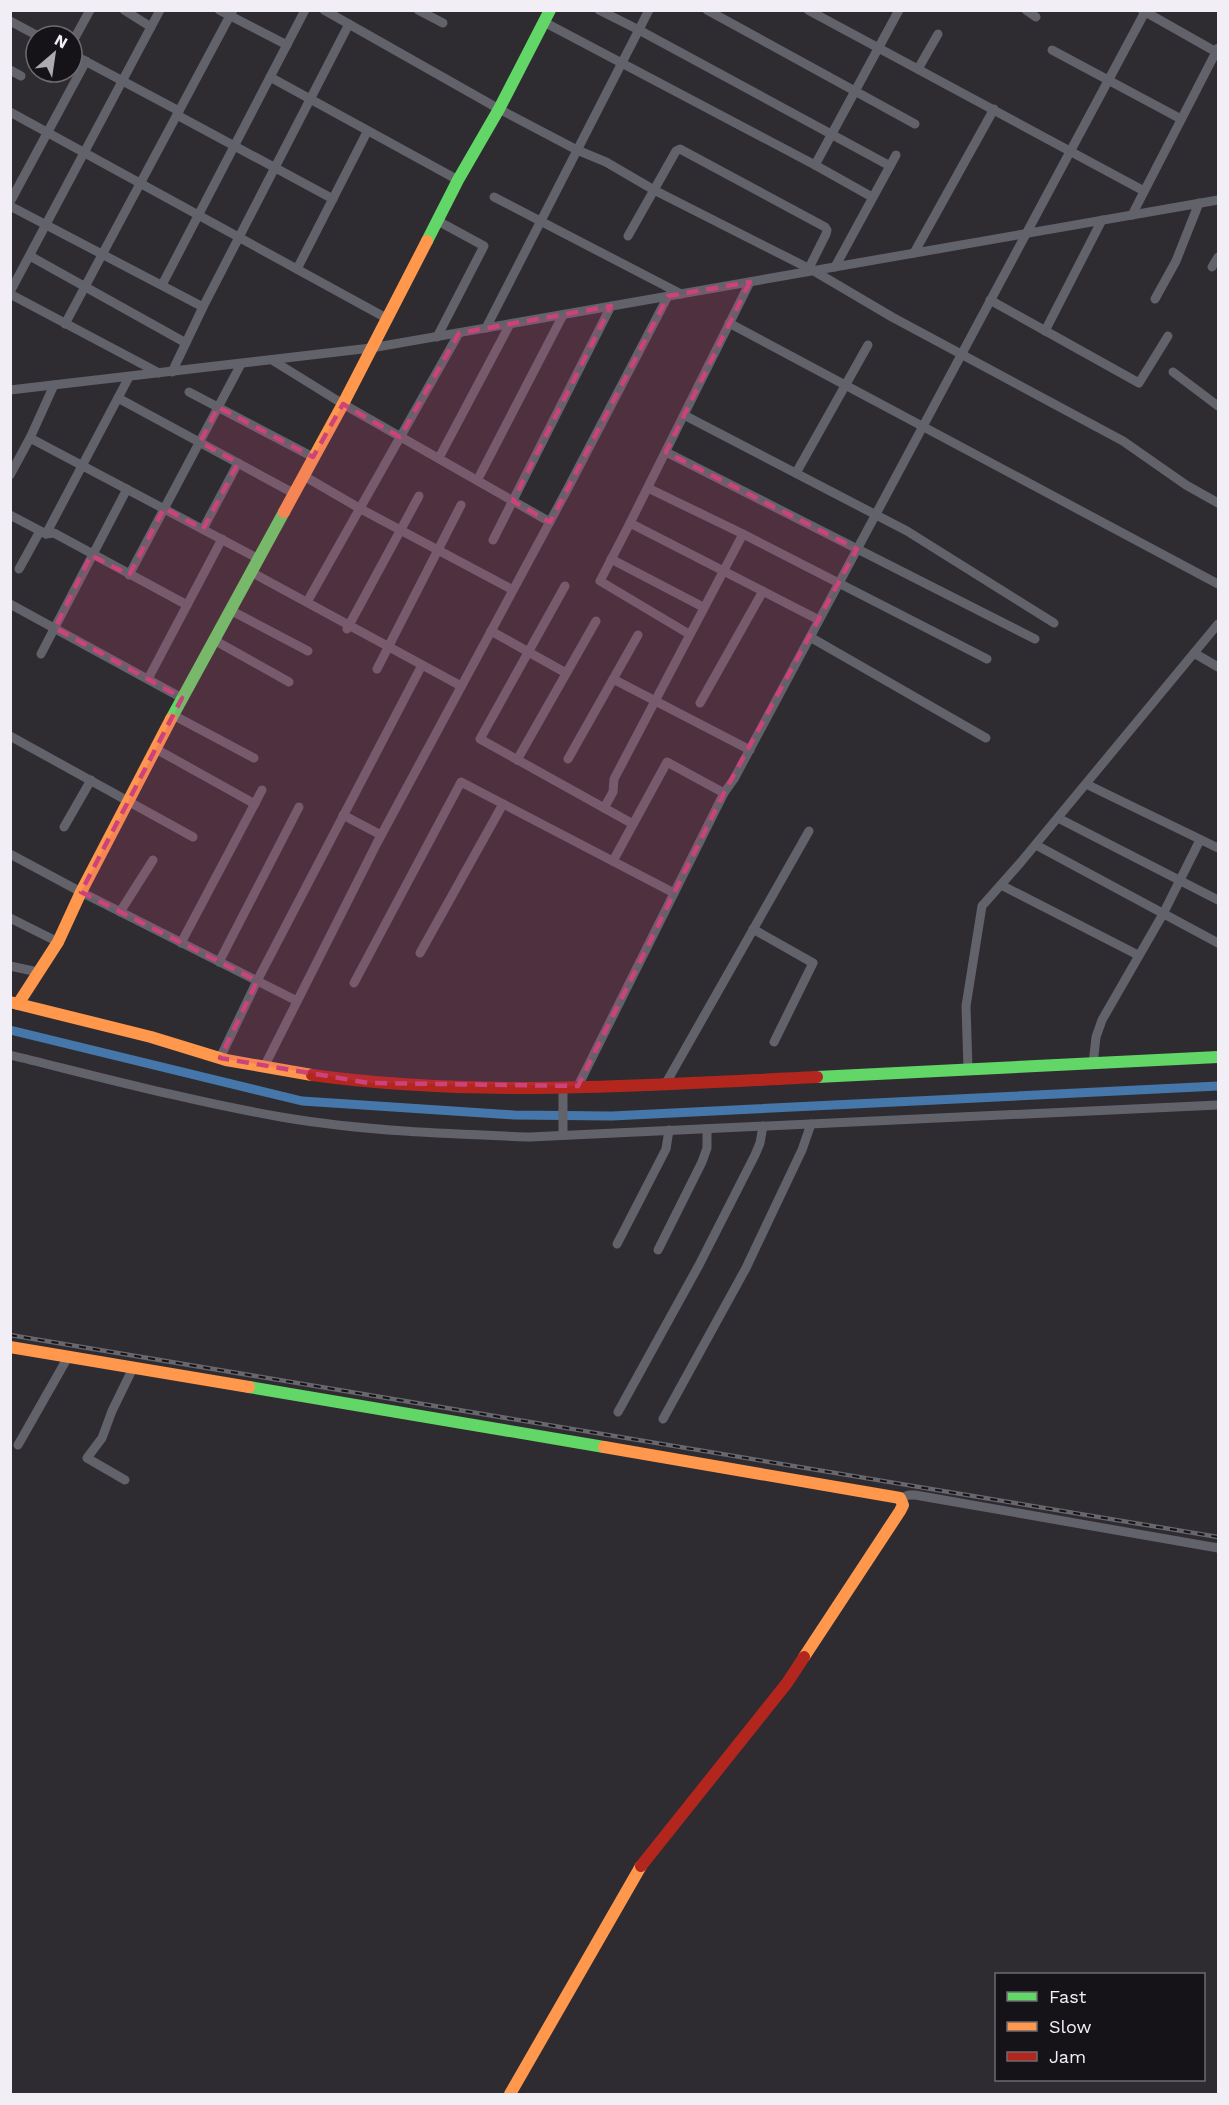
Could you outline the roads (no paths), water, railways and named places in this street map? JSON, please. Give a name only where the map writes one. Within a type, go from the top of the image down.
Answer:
[{"type":"street","points":[[82,24],[90,10]]},
{"type":"street","points":[[124,10],[151,27]]},
{"type":"street","points":[[160,10],[10,293],[160,374]]},
{"type":"street","points":[[219,10],[231,13],[287,45]]},
{"type":"street","points":[[162,285],[305,10]]},
{"type":"street","points":[[418,10],[443,23]]},
{"type":"street","points":[[599,10],[890,166]]},
{"type":"street","points":[[486,328],[649,10]]},
{"type":"street","points":[[707,10],[915,124]]},
{"type":"street","points":[[808,10],[1144,191]]},
{"type":"street","points":[[816,165],[899,10]]},
{"type":"street","points":[[1026,10],[1036,16]]},
{"type":"street","points":[[578,1086],[724,793],[750,750],[1145,11],[1218,51],[1132,215]]},
{"type":"street","points":[[329,12],[499,109],[577,150],[606,162],[654,190],[811,270],[892,317],[1123,441],[1186,485],[1218,503]]},
{"type":"street","points":[[65,324],[231,13]]},
{"type":"street","points":[[872,197],[622,63],[547,16],[499,109],[458,180],[388,319],[370,348],[295,494],[257,558],[173,715],[81,892],[58,942],[14,1003],[151,1037],[220,1058],[286,1072],[369,1083],[563,1093],[578,1086],[1218,1057]]},
{"type":"street","points":[[10,21],[24,28]]},
{"type":"street","points":[[172,372],[203,307],[349,24]]},
{"type":"street","points":[[918,69],[938,33]]},
{"type":"street","points":[[1052,50],[1181,119]]},
{"type":"street","points":[[203,307],[10,204],[86,61],[233,146],[333,199]]},
{"type":"street","points":[[10,70],[21,76]]},
{"type":"street","points":[[270,77],[310,101],[458,180]]},
{"type":"street","points":[[914,253],[994,109]]},
{"type":"street","points":[[10,112],[388,319]]},
{"type":"street","points":[[297,269],[367,132]]},
{"type":"street","points":[[628,236],[676,152],[680,149],[825,227],[826,234],[811,270]]},
{"type":"street","points":[[835,267],[896,155]]},
{"type":"street","points":[[494,197],[681,294]]},
{"type":"street","points":[[10,390],[370,348],[1218,199]]},
{"type":"street","points":[[1155,298],[1176,261],[1199,203]]},
{"type":"street","points":[[1045,331],[1102,220]]},
{"type":"street","points":[[437,337],[484,246],[438,221]]},
{"type":"street","points":[[30,256],[186,343]]},
{"type":"street","points":[[1212,267],[1218,258]]},
{"type":"street","points":[[689,634],[600,581],[750,282]]},
{"type":"street","points":[[264,1067],[381,835],[550,522],[668,296]]},
{"type":"street","points":[[990,300],[1139,383],[1168,336]]},
{"type":"street","points":[[493,540],[611,306]]},
{"type":"street","points":[[480,475],[563,315]]},
{"type":"street","points":[[729,323],[1218,584]]},
{"type":"street","points":[[441,454],[510,324]]},
{"type":"street","points":[[307,602],[459,333]]},
{"type":"street","points":[[796,473],[868,345]]},
{"type":"street","points":[[272,360],[343,404],[550,522]]},
{"type":"street","points":[[129,575],[241,364]]},
{"type":"street","points":[[1173,372],[1218,406]]},
{"type":"street","points":[[19,569],[83,465],[129,377]]},
{"type":"street","points":[[10,475],[54,385]]},
{"type":"street","points":[[189,392],[313,457]]},
{"type":"street","points":[[118,398],[295,494]]},
{"type":"street","points":[[684,415],[907,531],[1054,623]]},
{"type":"street","points":[[30,438],[257,558]]},
{"type":"street","points":[[666,452],[1035,639]]},
{"type":"street","points":[[203,529],[238,463]]},
{"type":"street","points":[[304,476],[513,590]]},
{"type":"street","points":[[648,488],[987,659]]},
{"type":"street","points":[[41,654],[127,489]]},
{"type":"street","points":[[348,627],[418,496]]},
{"type":"street","points":[[377,669],[461,505]]},
{"type":"street","points":[[10,515],[43,533],[54,534],[187,605]]},
{"type":"street","points":[[630,523],[819,620]]},
{"type":"street","points":[[604,808],[613,792],[614,779],[654,700],[743,534]]},
{"type":"street","points":[[147,679],[222,539]]},
{"type":"street","points":[[611,560],[704,607]]},
{"type":"street","points":[[251,572],[348,627],[389,646],[461,686]]},
{"type":"street","points":[[565,586],[480,739],[633,824]]},
{"type":"street","points":[[700,703],[763,591]]},
{"type":"street","points":[[10,604],[182,698]]},
{"type":"street","points":[[230,610],[308,651]]},
{"type":"street","points":[[517,760],[596,621]]},
{"type":"street","points":[[968,1069],[966,1006],[982,906],[1036,845],[1218,624]]},
{"type":"street","points":[[491,631],[566,673]]},
{"type":"street","points":[[568,759],[638,635]]},
{"type":"street","points":[[810,637],[987,738]]},
{"type":"street","points":[[213,640],[289,682]]},
{"type":"street","points":[[1194,653],[1218,667]]},
{"type":"street","points":[[220,1058],[257,981],[422,665]]},
{"type":"street","points":[[613,679],[750,750]]},
{"type":"street","points":[[173,715],[254,758]]},
{"type":"street","points":[[12,740],[91,780],[193,837]]},
{"type":"street","points":[[156,749],[255,804]]},
{"type":"street","points":[[613,861],[667,762],[724,793]]},
{"type":"street","points":[[64,827],[91,780]]},
{"type":"street","points":[[354,983],[461,782],[674,892]]},
{"type":"street","points":[[1086,784],[1218,848]]},
{"type":"street","points":[[181,943],[262,790]]},
{"type":"street","points":[[420,953],[503,804]]},
{"type":"street","points":[[219,962],[299,807]]},
{"type":"street","points":[[343,815],[381,835]]},
{"type":"street","points":[[1058,818],[1218,900]]},
{"type":"street","points":[[666,1083],[809,831]]},
{"type":"street","points":[[1093,1064],[1096,1037],[1102,1020],[1163,914],[1200,840]]},
{"type":"street","points":[[1036,845],[1218,943]]},
{"type":"street","points":[[10,854],[297,1001]]},
{"type":"street","points":[[120,912],[153,860]]},
{"type":"street","points":[[1001,885],[1138,955]]},
{"type":"street","points":[[10,918],[58,942]]},
{"type":"street","points":[[753,929],[813,963],[774,1042]]},
{"type":"street","points":[[10,966],[38,972]]},
{"type":"street","points":[[10,1055],[178,1097],[283,1117],[436,1134],[530,1137],[563,1133],[1218,1105]]},
{"type":"street","points":[[563,1093],[563,1133]]},
{"type":"street","points":[[663,1419],[746,1268],[802,1150],[811,1124]]},
{"type":"street","points":[[618,1412],[709,1245],[760,1143],[763,1126]]},
{"type":"street","points":[[658,1250],[702,1162],[707,1148],[707,1128]]},
{"type":"street","points":[[617,1244],[666,1149],[669,1130]]},
{"type":"street","points":[[10,1347],[900,1498],[915,1495],[1218,1548]]},
{"type":"street","points":[[18,1445],[68,1357]]},
{"type":"street","points":[[126,1480],[87,1458],[102,1438],[133,1368]]},
{"type":"street","points":[[510,2094],[644,1861],[787,1683],[900,1511],[903,1505],[900,1498]]},
{"type":"waterway","points":[[10,1030],[302,1101],[514,1115],[612,1116],[1218,1086]]},
{"type":"railway","points":[[10,1335],[1218,1537]]}]
